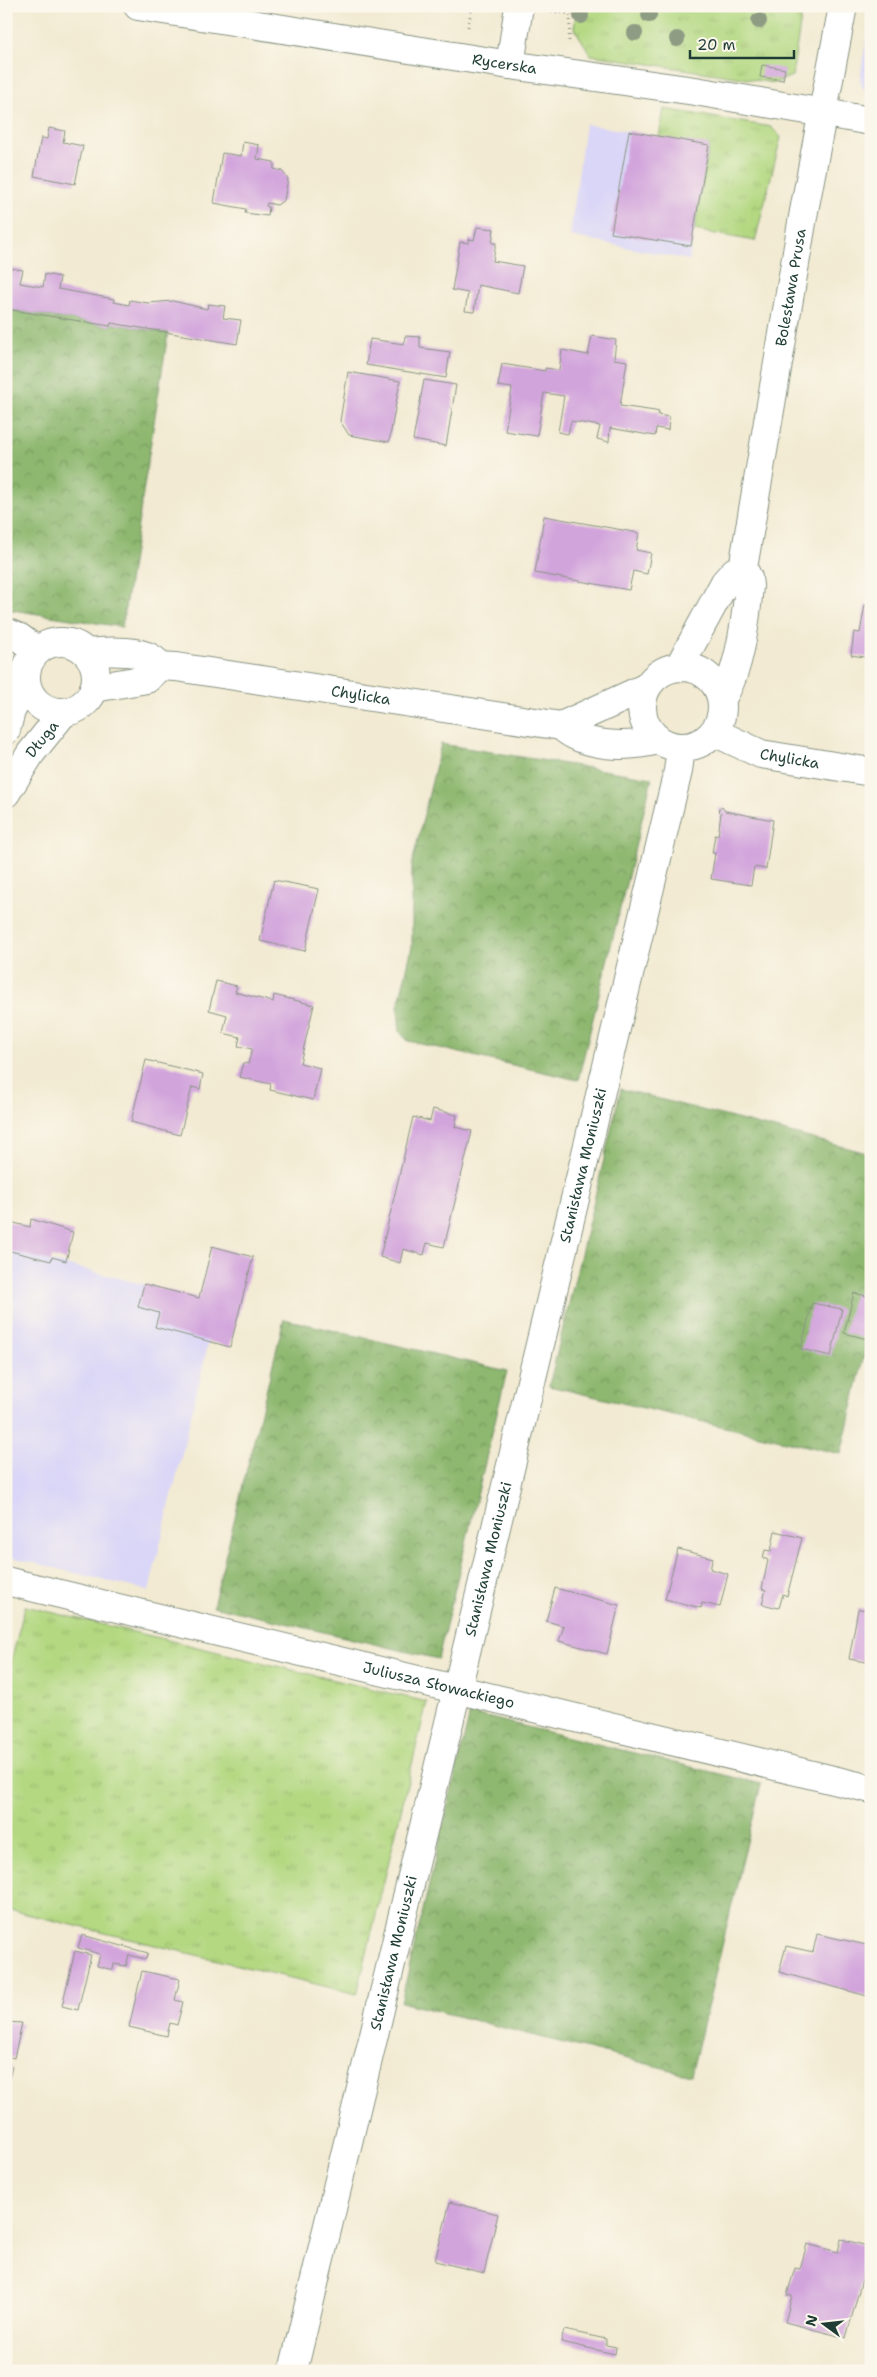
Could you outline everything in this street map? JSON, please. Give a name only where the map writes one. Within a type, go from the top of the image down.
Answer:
[{"type":"street","name":"Rycerska","points":[[138,6],[510,65],[695,91],[871,121]]},
{"type":"street","points":[[510,65],[519,6]]},
{"type":"street","name":"Bolesława Prusa","points":[[722,698],[732,678],[744,620],[749,586],[748,578],[743,568],[822,114],[843,6]]},
{"type":"street","points":[[679,667],[725,582],[735,572],[743,568]]},
{"type":"street","points":[[6,632],[20,638],[37,651]]},
{"type":"street","points":[[58,642],[70,643],[87,653],[95,670],[94,688],[89,699],[80,707],[64,712],[46,709],[36,703],[26,682],[26,670],[30,660],[37,651],[47,645],[58,642]]},
{"type":"street","name":"Chylicka","points":[[87,653],[105,651],[140,655],[150,657],[160,666],[561,726],[574,735],[610,744],[637,746],[669,744]]},
{"type":"street","points":[[94,688],[146,679],[160,666]]},
{"type":"street","points":[[679,667],[700,671],[710,678],[722,698],[719,722],[714,732],[704,741],[693,746],[669,744],[650,731],[644,720],[641,708],[647,687],[660,673],[679,667]]},
{"type":"street","points":[[6,730],[11,711],[26,682]]},
{"type":"street","points":[[561,726],[647,687]]},
{"type":"street","name":"Długa","points":[[6,793],[31,753],[64,712]]},
{"type":"street","name":"Chylicka","points":[[714,732],[761,754],[871,772]]},
{"type":"street","name":"Stanisława Moniuszki","points":[[293,2371],[678,771],[669,744]]},
{"type":"street","name":"Juliusza Słowackiego","points":[[6,1581],[871,1789]]},
{"type":"path","points":[[546,10],[570,14]]},
{"type":"shaded area","points":[[871,12],[871,97],[862,87],[860,78]]},
{"type":"shaded area","points":[[585,124],[709,145],[689,260],[570,236]]},
{"type":"shaded area","points":[[6,1250],[218,1303],[149,1591],[6,1556]]},
{"type":"green space","points":[[577,6],[803,6],[792,76],[775,83],[591,55],[574,28]]},
{"type":"green space","points":[[664,109],[771,127],[781,137],[755,241],[694,230],[709,146],[659,137]]},
{"type":"green space","points":[[6,309],[110,326],[111,323],[168,333],[122,627],[6,609]]},
{"type":"green space","points":[[441,744],[652,778],[578,1080],[408,1041],[400,1032],[398,1007],[412,947],[412,864]]},
{"type":"green space","points":[[621,1089],[871,1154],[871,1325],[841,1454],[549,1386]]},
{"type":"green space","points":[[284,1319],[507,1371],[438,1659],[213,1606]]},
{"type":"green space","points":[[25,1606],[427,1702],[357,1994],[6,1909],[6,1682]]},
{"type":"green space","points":[[470,1713],[761,1784],[691,2075],[401,2002]]},
{"type":"building","points":[[762,65],[785,69],[783,80],[760,77]]},
{"type":"building","points":[[49,128],[65,131],[63,142],[83,146],[75,184],[34,176],[41,138],[47,139]]},
{"type":"building","points":[[629,131],[709,145],[691,246],[611,233]]},
{"type":"building","points":[[243,142],[259,145],[257,159],[274,162],[274,169],[282,171],[288,179],[284,200],[277,205],[267,203],[266,206],[269,207],[268,216],[245,213],[246,209],[214,203],[222,153],[241,156]]},
{"type":"building","points":[[477,227],[494,229],[492,243],[496,243],[493,261],[523,266],[518,293],[478,285],[474,312],[465,311],[468,293],[452,290],[460,242],[469,243],[469,239],[474,240]]},
{"type":"building","points":[[6,267],[23,270],[20,283],[43,287],[45,274],[60,277],[58,289],[114,299],[114,302],[129,305],[130,300],[148,303],[173,301],[207,309],[208,304],[225,306],[223,318],[241,320],[237,344],[111,323],[110,326],[6,309]]},
{"type":"building","points":[[405,336],[420,337],[420,348],[450,352],[446,378],[366,365],[370,339],[404,344]]},
{"type":"building","points":[[592,336],[616,340],[614,359],[627,361],[620,406],[655,411],[659,412],[658,415],[669,417],[668,430],[656,428],[655,436],[610,428],[609,442],[597,439],[600,426],[571,421],[568,434],[558,432],[564,396],[544,393],[537,436],[505,431],[512,388],[498,386],[502,364],[545,371],[545,368],[559,370],[562,350],[588,355]]},
{"type":"building","points":[[348,372],[400,381],[389,442],[349,435],[340,421]]},
{"type":"building","points":[[424,380],[456,385],[446,446],[413,440]]},
{"type":"building","points":[[544,516],[639,533],[636,550],[651,553],[647,574],[633,571],[629,590],[535,573]]},
{"type":"building","points":[[865,605],[871,606],[871,658],[851,655],[854,632],[860,633]]},
{"type":"building","points":[[722,807],[725,811],[773,820],[766,869],[754,867],[751,885],[711,879],[715,853],[712,853],[715,835],[718,836],[721,813],[718,810]]},
{"type":"building","points":[[274,880],[319,889],[305,951],[260,941]]},
{"type":"building","points":[[216,981],[237,986],[235,992],[273,1002],[274,995],[314,1005],[300,1063],[320,1068],[313,1100],[270,1090],[271,1084],[239,1077],[243,1063],[248,1064],[252,1049],[238,1046],[240,1037],[223,1033],[227,1015],[209,1010]]},
{"type":"building","points":[[146,1060],[203,1074],[200,1089],[192,1087],[180,1135],[131,1122]]},
{"type":"building","points":[[433,1109],[457,1115],[455,1127],[472,1131],[444,1247],[427,1243],[424,1255],[403,1249],[400,1263],[380,1257],[413,1117],[430,1121]]},
{"type":"building","points":[[31,1219],[73,1232],[66,1261],[52,1257],[51,1261],[6,1250],[6,1221],[30,1227]]},
{"type":"building","points":[[212,1246],[253,1257],[230,1347],[155,1327],[159,1313],[138,1307],[144,1284],[199,1298]]},
{"type":"building","points":[[854,1293],[871,1297],[871,1325],[867,1339],[844,1333]]},
{"type":"building","points":[[812,1303],[842,1309],[831,1356],[801,1349]]},
{"type":"building","points":[[775,1531],[802,1538],[787,1596],[783,1594],[779,1608],[762,1604],[766,1590],[762,1589],[768,1560],[763,1558],[765,1550],[771,1551]]},
{"type":"building","points":[[678,1549],[713,1558],[710,1569],[728,1574],[720,1607],[702,1603],[701,1608],[665,1599]]},
{"type":"building","points":[[555,1588],[619,1605],[607,1654],[559,1641],[564,1626],[546,1621]]},
{"type":"building","points":[[858,1609],[871,1610],[871,1663],[849,1659]]},
{"type":"building","points":[[817,1934],[871,1946],[871,1997],[779,1972],[786,1946],[813,1952]]},
{"type":"building","points":[[82,1935],[148,1953],[146,1959],[129,1955],[126,1966],[114,1964],[113,1970],[97,1966],[100,1954],[78,1948]]},
{"type":"building","points":[[75,1951],[91,1955],[78,2010],[62,2006]]},
{"type":"building","points":[[142,1971],[180,1979],[175,2000],[183,2002],[177,2025],[170,2023],[167,2036],[129,2027]]},
{"type":"building","points":[[6,2022],[22,2023],[14,2058],[6,2056]]},
{"type":"building","points":[[6,2066],[12,2067],[7,2087],[6,2087]]},
{"type":"building","points":[[450,2202],[498,2214],[484,2273],[435,2261]]},
{"type":"building","points":[[841,2239],[871,2247],[846,2338],[785,2322],[792,2296],[787,2295],[795,2268],[800,2269],[807,2244],[838,2252]]},
{"type":"building","points":[[564,2330],[606,2339],[606,2345],[616,2347],[615,2354],[561,2342]]}]
